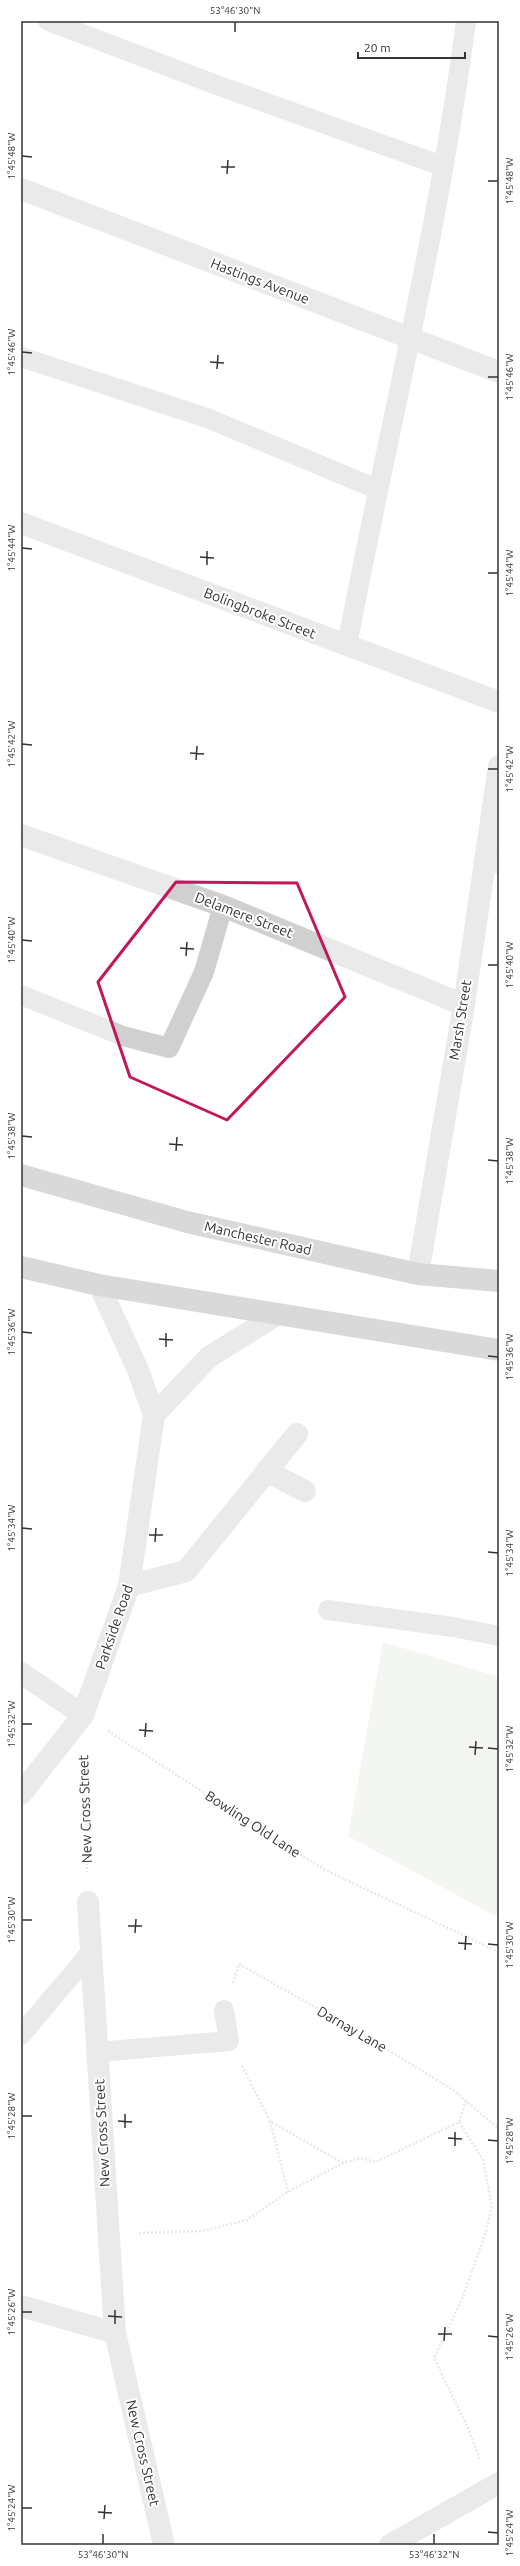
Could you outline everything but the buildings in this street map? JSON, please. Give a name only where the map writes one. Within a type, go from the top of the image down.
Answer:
[{"type":"main road","name":"Manchester Road","points":[[21,1175],[187,1222],[418,1274],[499,1281]]},
{"type":"main road","points":[[21,1267],[99,1284],[499,1350]]},
{"type":"street","name":"Hastings Avenue","points":[[21,189],[499,372]]},
{"type":"street","name":"Bolingbroke Street","points":[[21,523],[499,702]]},
{"type":"street","name":"Marsh Street","points":[[418,1274],[464,1004],[492,863],[499,766]]},
{"type":"street","name":"Delamere Street","points":[[21,835],[223,906],[464,1004]]},
{"type":"street","name":"Parkside Road","points":[[21,1794],[83,1715],[129,1586],[154,1415],[138,1370],[99,1284]]},
{"type":"street","points":[[154,1415],[209,1357],[278,1314]]},
{"type":"street","points":[[129,1586],[186,1571],[297,1434]]},
{"type":"street","points":[[266,1471],[305,1491]]},
{"type":"street","points":[[21,1673],[83,1715]]},
{"type":"street","name":"New Cross Street","points":[[88,1902],[115,2333],[164,2545]]},
{"type":"street","points":[[21,2306],[115,2333]]},
{"type":"street","points":[[390,2545],[492,2487]]},
{"type":"lane","points":[[48,21],[222,87],[442,166]]},
{"type":"lane","points":[[347,646],[442,166],[459,75],[466,21]]},
{"type":"lane","points":[[21,357],[207,418],[377,489]]},
{"type":"lane","points":[[21,995],[123,1036],[170,1048],[204,972],[223,906]]},
{"type":"lane","points":[[328,1610],[453,1627],[499,1636]]},
{"type":"lane","points":[[21,2036],[91,1952]]},
{"type":"lane","points":[[97,2052],[229,2041],[224,2010]]},
{"type":"path","name":"Bowling Old Lane","points":[[83,1715],[325,1870],[499,1952]]},
{"type":"path","name":"New Cross Street","points":[[84,1762],[88,1902]]},
{"type":"path","name":"Darnay Lane","points":[[224,2010],[239,1964],[359,2032],[453,2090],[499,2129]]},
{"type":"path","points":[[229,2041],[270,2121],[288,2192]]},
{"type":"path","points":[[108,2232],[167,2234],[202,2231],[247,2220],[288,2192],[343,2163],[360,2158],[376,2162],[459,2122],[466,2101]]},
{"type":"path","points":[[270,2121],[343,2163]]},
{"type":"path","points":[[459,2122],[483,2160],[492,2207],[485,2235],[462,2299],[434,2358],[469,2430],[492,2487]]},
{"type":"highlighted area","points":[[176,882],[297,883],[345,997],[227,1120],[130,1077],[98,982]]},
{"type":"shaded area","points":[[383,1642],[499,1677],[499,1918],[348,1836]]}]
